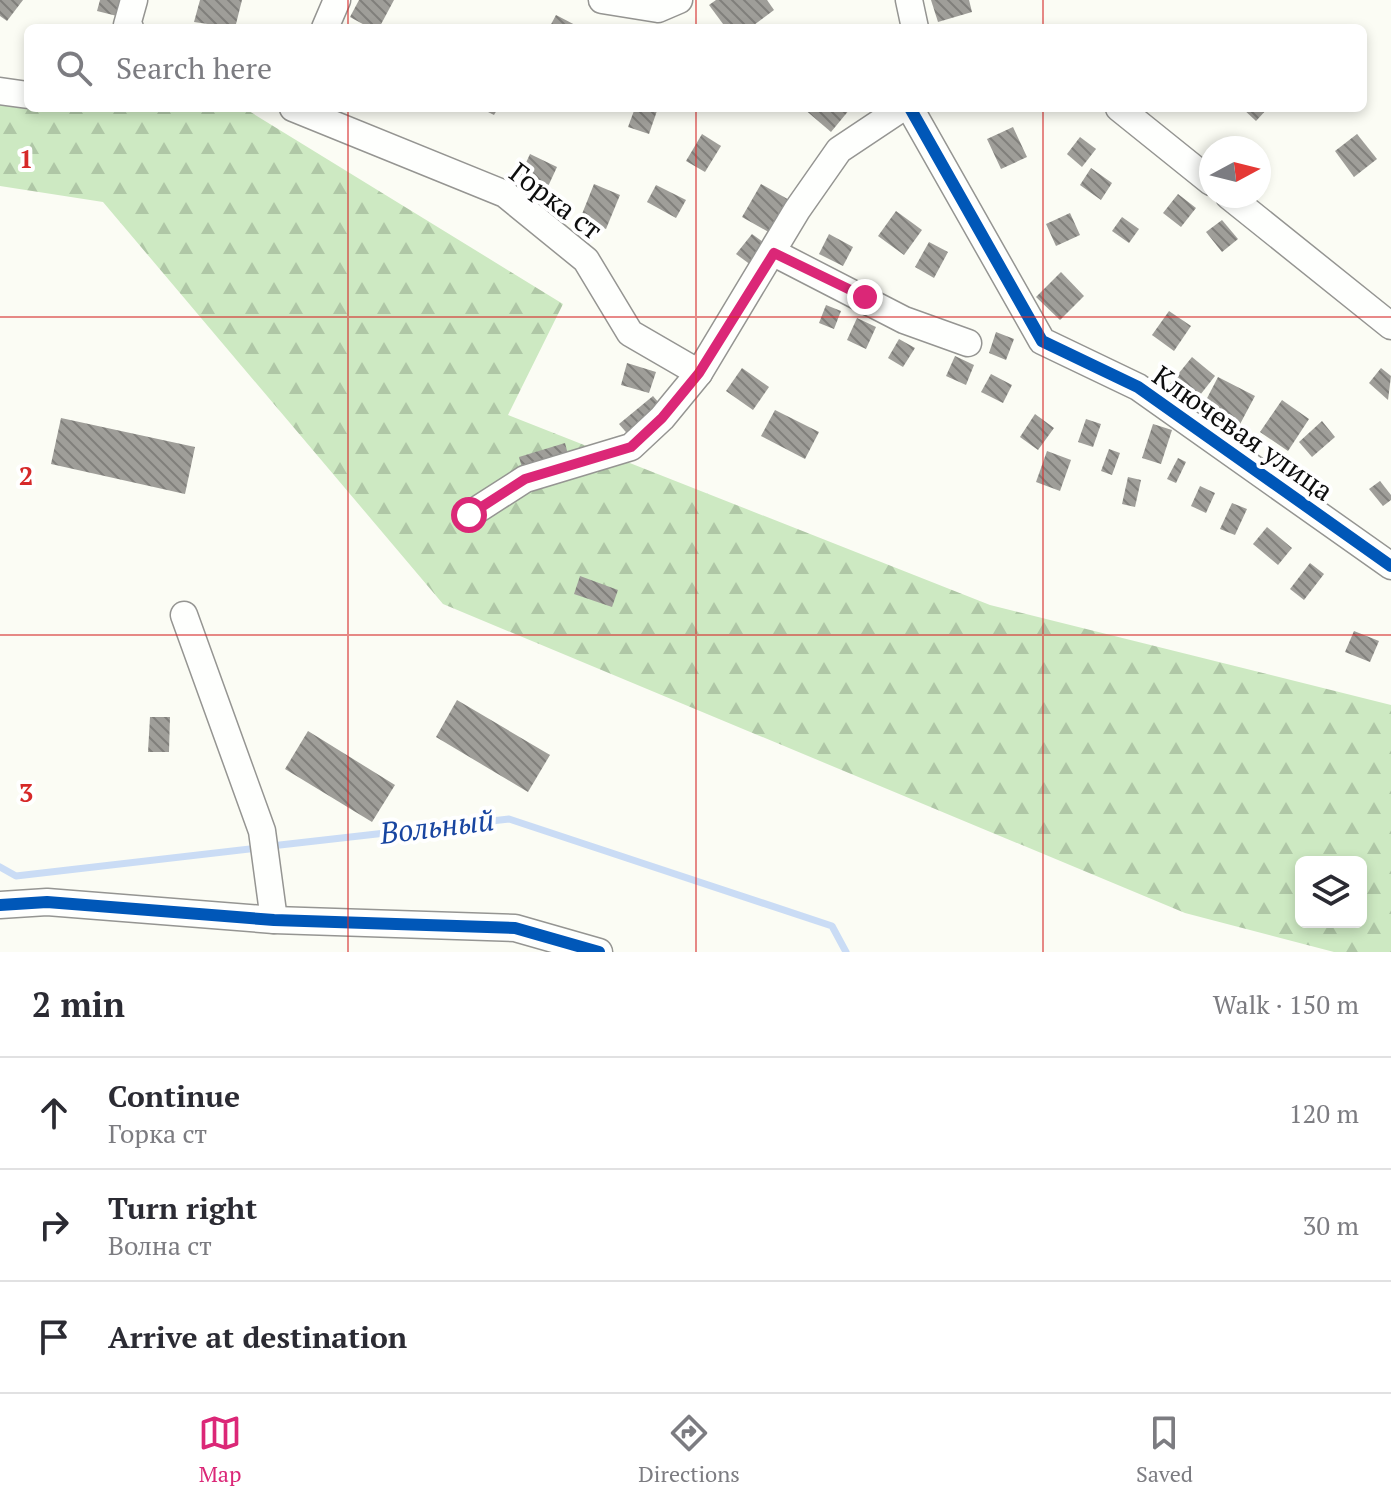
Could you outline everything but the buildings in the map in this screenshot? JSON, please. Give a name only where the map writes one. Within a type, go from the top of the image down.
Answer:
[{"type":"street","points":[[127,24],[134,0]]},
{"type":"street","points":[[327,24],[337,0]]},
{"type":"street","points":[[602,0],[658,9],[679,0]]},
{"type":"street","points":[[909,0],[914,24]]},
{"type":"street","points":[[0,91],[24,94]]},
{"type":"street","name":"Горка ст","points":[[303,112],[505,194],[586,260],[630,333],[699,373]]},
{"type":"street","points":[[469,515],[525,479],[631,447],[662,418],[699,373],[774,253],[797,210],[839,150],[896,112]]},
{"type":"street","name":"Ключевая улица","points":[[912,112],[1042,341],[1138,387],[1391,566]]},
{"type":"street","points":[[1124,112],[1199,172]]},
{"type":"street","points":[[1244,208],[1391,326]]},
{"type":"street","points":[[774,253],[904,320],[968,343]]},
{"type":"street","points":[[184,615],[262,831],[269,864],[274,920]]},
{"type":"street","points":[[0,905],[47,902],[274,920],[515,928],[599,952]]},
{"type":"green space","points":[[24,101],[24,112],[251,112],[563,304],[508,415],[990,605],[1391,705],[1391,952],[1334,952],[1185,913],[443,604],[103,202],[0,186],[0,102]]},
{"type":"waterway","name":"Вольный","points":[[271,846],[509,819],[832,926],[846,952]]},
{"type":"waterway","name":"Вольный","points":[[0,867],[16,876],[259,848]]},
{"type":"cycle path","points":[[912,112],[1042,341],[1138,387],[1391,566]]},
{"type":"cycle path","points":[[0,905],[47,902],[274,920],[515,928],[599,952]]},
{"type":"route","points":[[469,515],[525,479],[631,447],[662,418],[699,373],[774,253],[865,297]]}]
